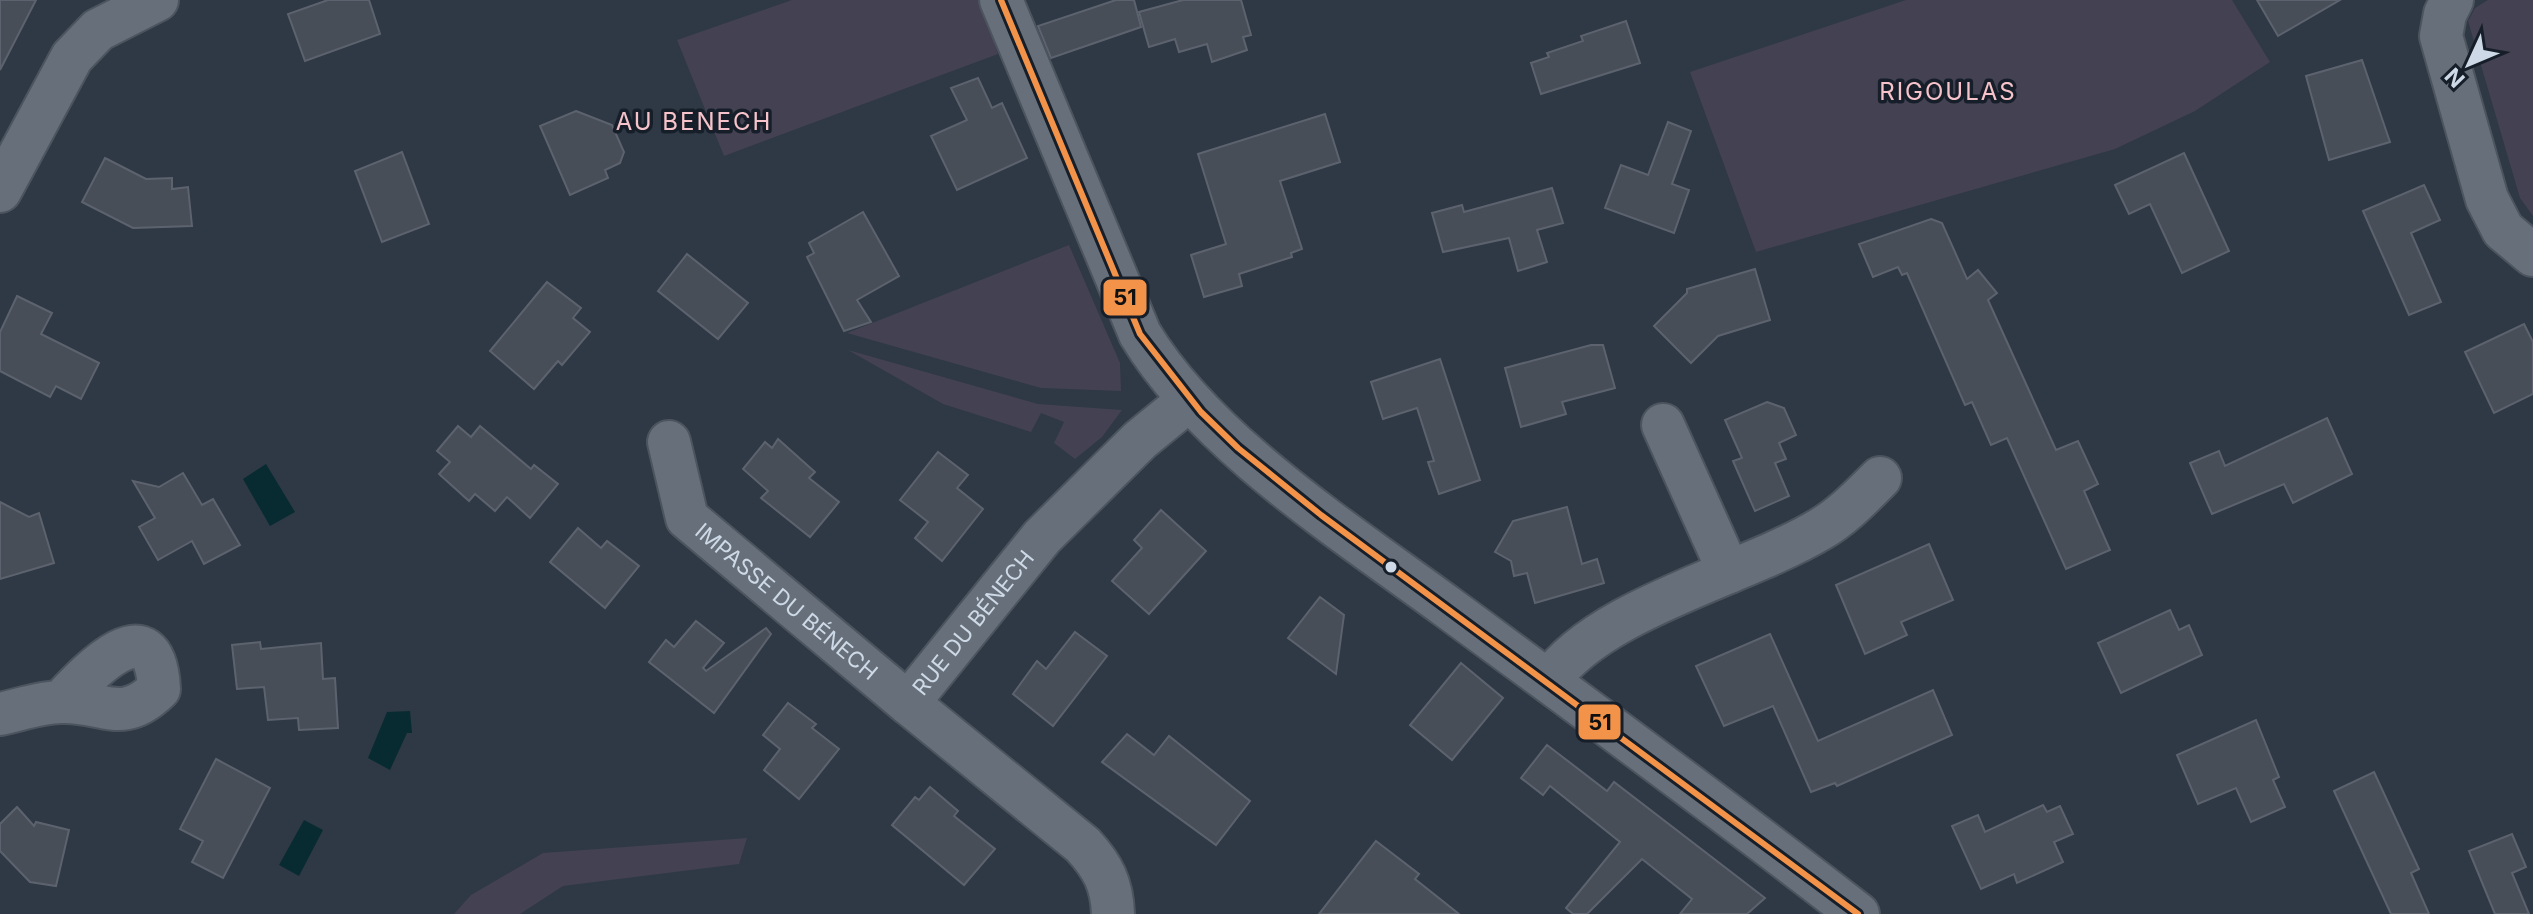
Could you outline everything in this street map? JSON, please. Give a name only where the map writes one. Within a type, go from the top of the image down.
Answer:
[{"type":"street","points":[[0,191],[13,135],[72,57],[98,30],[157,0]]},
{"type":"street","points":[[1001,0],[1140,334],[1159,366],[1189,400],[1262,466],[1858,914]]},
{"type":"street","points":[[2452,0],[2445,14],[2441,36],[2487,199],[2503,230],[2533,255]]},
{"type":"street","name":"RUE DU BÉNECH","points":[[1113,914],[1113,891],[1102,866],[1083,845],[908,703],[1042,537],[1140,440],[1189,400]]},
{"type":"street","points":[[1663,425],[1729,572]]},
{"type":"street","name":"IMPASSE DU BÉNECH","points":[[669,442],[687,518],[908,703]]},
{"type":"street","points":[[1549,681],[1559,666],[1602,632],[1820,530],[1852,506],[1880,478]]},
{"type":"street","points":[[0,714],[62,701]]},
{"type":"shaded area","points":[[792,0],[980,0],[998,54],[724,156],[677,40]]},
{"type":"shaded area","points":[[1906,0],[2232,0],[2270,62],[2195,111],[2115,149],[1756,252],[1690,72]]},
{"type":"shaded area","points":[[2488,0],[2533,0],[2533,216],[2520,198],[2468,21],[2475,8]]},
{"type":"shaded area","points":[[1069,245],[1120,363],[1121,391],[1041,388],[847,333]]},
{"type":"shaded area","points":[[848,350],[1038,404],[1122,410],[1102,437],[1075,459],[1054,443],[1064,422],[1041,413],[1031,432],[943,404]]},
{"type":"shaded area","points":[[266,464],[295,512],[270,526],[243,479]]},
{"type":"shaded area","points":[[410,711],[412,733],[407,733],[390,770],[368,758],[387,712]]},
{"type":"shaded area","points":[[304,820],[323,830],[299,876],[279,865]]},
{"type":"shaded area","points":[[747,838],[739,864],[563,886],[520,914],[454,914],[471,895],[543,853]]},
{"type":"building","points":[[0,0],[36,0],[0,70]]},
{"type":"building","points":[[328,0],[369,0],[380,34],[305,61],[288,14]]},
{"type":"building","points":[[1116,0],[1134,0],[1141,27],[1051,58],[1038,26]]},
{"type":"building","points":[[1183,0],[1241,0],[1251,35],[1243,37],[1247,50],[1212,62],[1207,44],[1179,52],[1175,39],[1149,47],[1139,12]]},
{"type":"building","points":[[2257,0],[2340,0],[2278,36]]},
{"type":"building","points":[[1626,21],[1640,63],[1541,94],[1531,63],[1549,57],[1547,53],[1583,41],[1581,36]]},
{"type":"building","points":[[2362,60],[2390,142],[2329,160],[2306,76]]},
{"type":"building","points":[[978,78],[992,108],[1002,103],[1027,158],[957,190],[931,136],[967,120],[951,88]]},
{"type":"building","points":[[576,111],[612,125],[624,152],[620,163],[605,170],[608,178],[570,195],[540,126]]},
{"type":"building","points":[[1325,114],[1340,162],[1280,181],[1302,249],[1291,253],[1292,257],[1239,274],[1242,286],[1204,297],[1191,255],[1226,244],[1198,154]]},
{"type":"building","points":[[1668,122],[1691,131],[1672,184],[1689,190],[1674,233],[1605,208],[1621,165],[1648,175]]},
{"type":"building","points":[[402,152],[429,224],[382,242],[355,171]]},
{"type":"building","points":[[2184,153],[2229,251],[2182,273],[2150,204],[2129,214],[2115,185]]},
{"type":"building","points":[[105,158],[146,179],[172,178],[172,189],[188,187],[192,226],[133,228],[82,202]]},
{"type":"building","points":[[2424,185],[2440,220],[2411,233],[2441,302],[2409,315],[2363,211]]},
{"type":"building","points":[[1552,188],[1563,223],[1537,230],[1547,262],[1518,271],[1509,238],[1443,252],[1432,213],[1462,205],[1464,212]]},
{"type":"building","points":[[863,212],[899,276],[857,300],[871,322],[844,331],[807,257],[814,253],[809,243]]},
{"type":"building","points":[[1931,219],[1942,223],[1967,279],[1978,270],[1997,293],[1988,300],[2056,450],[2078,441],[2098,484],[2084,491],[2110,550],[2066,569],[2007,438],[1991,445],[1972,402],[1965,405],[1907,273],[1902,275],[1898,267],[1873,277],[1859,244]]},
{"type":"building","points":[[687,254],[748,303],[718,339],[658,291]]},
{"type":"building","points":[[1755,269],[1770,320],[1718,336],[1691,363],[1654,326],[1687,293],[1687,289]]},
{"type":"building","points":[[547,282],[581,308],[573,318],[590,332],[562,365],[558,361],[534,389],[490,351]]},
{"type":"building","points":[[17,296],[52,313],[41,334],[99,363],[81,399],[56,386],[50,397],[0,371],[0,332]]},
{"type":"building","points":[[2524,324],[2533,342],[2533,394],[2494,413],[2465,352]]},
{"type":"building","points":[[1591,345],[1603,345],[1615,388],[1562,402],[1566,414],[1521,427],[1505,368]]},
{"type":"building","points":[[1440,359],[1480,480],[1439,494],[1428,462],[1434,461],[1417,408],[1383,419],[1371,382]]},
{"type":"building","points":[[1767,402],[1784,408],[1796,435],[1779,443],[1786,459],[1775,463],[1789,496],[1755,511],[1733,461],[1742,458],[1725,420]]},
{"type":"building","points":[[2327,418],[2352,474],[2293,503],[2284,484],[2212,514],[2190,463],[2219,451],[2225,466]]},
{"type":"building","points":[[458,426],[471,437],[480,426],[531,469],[534,465],[558,484],[530,518],[507,497],[495,511],[475,494],[469,501],[439,474],[450,462],[437,451]]},
{"type":"building","points":[[778,439],[815,472],[809,478],[839,502],[810,537],[761,498],[768,491],[743,469],[765,442],[772,448]]},
{"type":"building","points":[[938,452],[968,475],[957,488],[983,509],[942,561],[915,538],[928,522],[900,500]]},
{"type":"building","points":[[183,473],[202,505],[213,499],[240,545],[204,564],[192,541],[158,560],[139,527],[155,518],[133,481],[159,487]]},
{"type":"building","points":[[0,502],[29,517],[39,513],[54,563],[0,579]]},
{"type":"building","points":[[1567,507],[1582,564],[1597,559],[1604,583],[1535,603],[1527,573],[1514,576],[1511,561],[1495,552],[1513,521]]},
{"type":"building","points":[[1161,510],[1206,551],[1149,614],[1112,581],[1142,548],[1134,540]]},
{"type":"building","points":[[578,528],[601,548],[607,541],[639,566],[605,608],[550,562]]},
{"type":"building","points":[[1929,544],[1953,600],[1901,622],[1907,635],[1865,654],[1836,585]]},
{"type":"building","points":[[1320,597],[1344,615],[1336,674],[1288,638]]},
{"type":"building","points":[[2170,610],[2179,630],[2189,625],[2202,655],[2121,693],[2098,643]]},
{"type":"building","points":[[696,621],[724,643],[703,668],[706,671],[766,628],[771,634],[714,713],[649,662],[666,640],[674,647]]},
{"type":"building","points":[[1075,632],[1107,656],[1053,726],[1013,694],[1037,661],[1046,669]]},
{"type":"building","points":[[1770,634],[1818,741],[1933,690],[1952,735],[1837,786],[1835,783],[1811,792],[1773,706],[1724,726],[1696,666]]},
{"type":"building","points":[[260,642],[261,649],[321,643],[323,679],[335,678],[338,728],[299,730],[298,718],[268,720],[264,687],[237,689],[232,645]]},
{"type":"building","points":[[1461,663],[1503,698],[1452,760],[1410,725]]},
{"type":"building","points":[[788,703],[816,724],[812,728],[839,749],[799,799],[764,770],[780,749],[763,735]]},
{"type":"building","points":[[2256,720],[2279,777],[2273,780],[2285,807],[2251,822],[2236,788],[2198,804],[2177,755]]},
{"type":"building","points":[[1127,734],[1154,755],[1169,736],[1250,801],[1216,845],[1102,762]]},
{"type":"building","points":[[1547,745],[1607,791],[1614,782],[1765,898],[1747,914],[1680,914],[1692,899],[1642,859],[1587,914],[1573,914],[1566,908],[1620,842],[1550,786],[1543,795],[1521,778]]},
{"type":"building","points":[[216,759],[270,788],[223,878],[192,862],[203,841],[180,829]]},
{"type":"building","points":[[2374,772],[2419,869],[2411,873],[2429,914],[2391,914],[2334,791]]},
{"type":"building","points":[[930,787],[958,811],[954,816],[995,849],[964,885],[892,825],[915,797],[919,800]]},
{"type":"building","points":[[2043,805],[2047,812],[2060,806],[2073,834],[2054,842],[2063,862],[2017,883],[2014,874],[1981,889],[1952,826],[1978,815],[1985,832]]},
{"type":"building","points":[[17,807],[34,826],[36,822],[69,830],[56,886],[30,882],[0,851],[0,824]]},
{"type":"building","points":[[2512,834],[2526,867],[2512,873],[2529,914],[2495,914],[2469,851]]},
{"type":"building","points":[[1376,841],[1419,874],[1415,879],[1459,914],[1319,914]]},
{"type":"transit line","name":"51","points":[[1001,0],[1140,334],[1201,412],[1238,448],[1321,515],[1858,914]]},
{"type":"district","name":"RIGOULAS","points":[[1948,92]]},
{"type":"district","name":"AU BENECH","points":[[694,122]]}]
